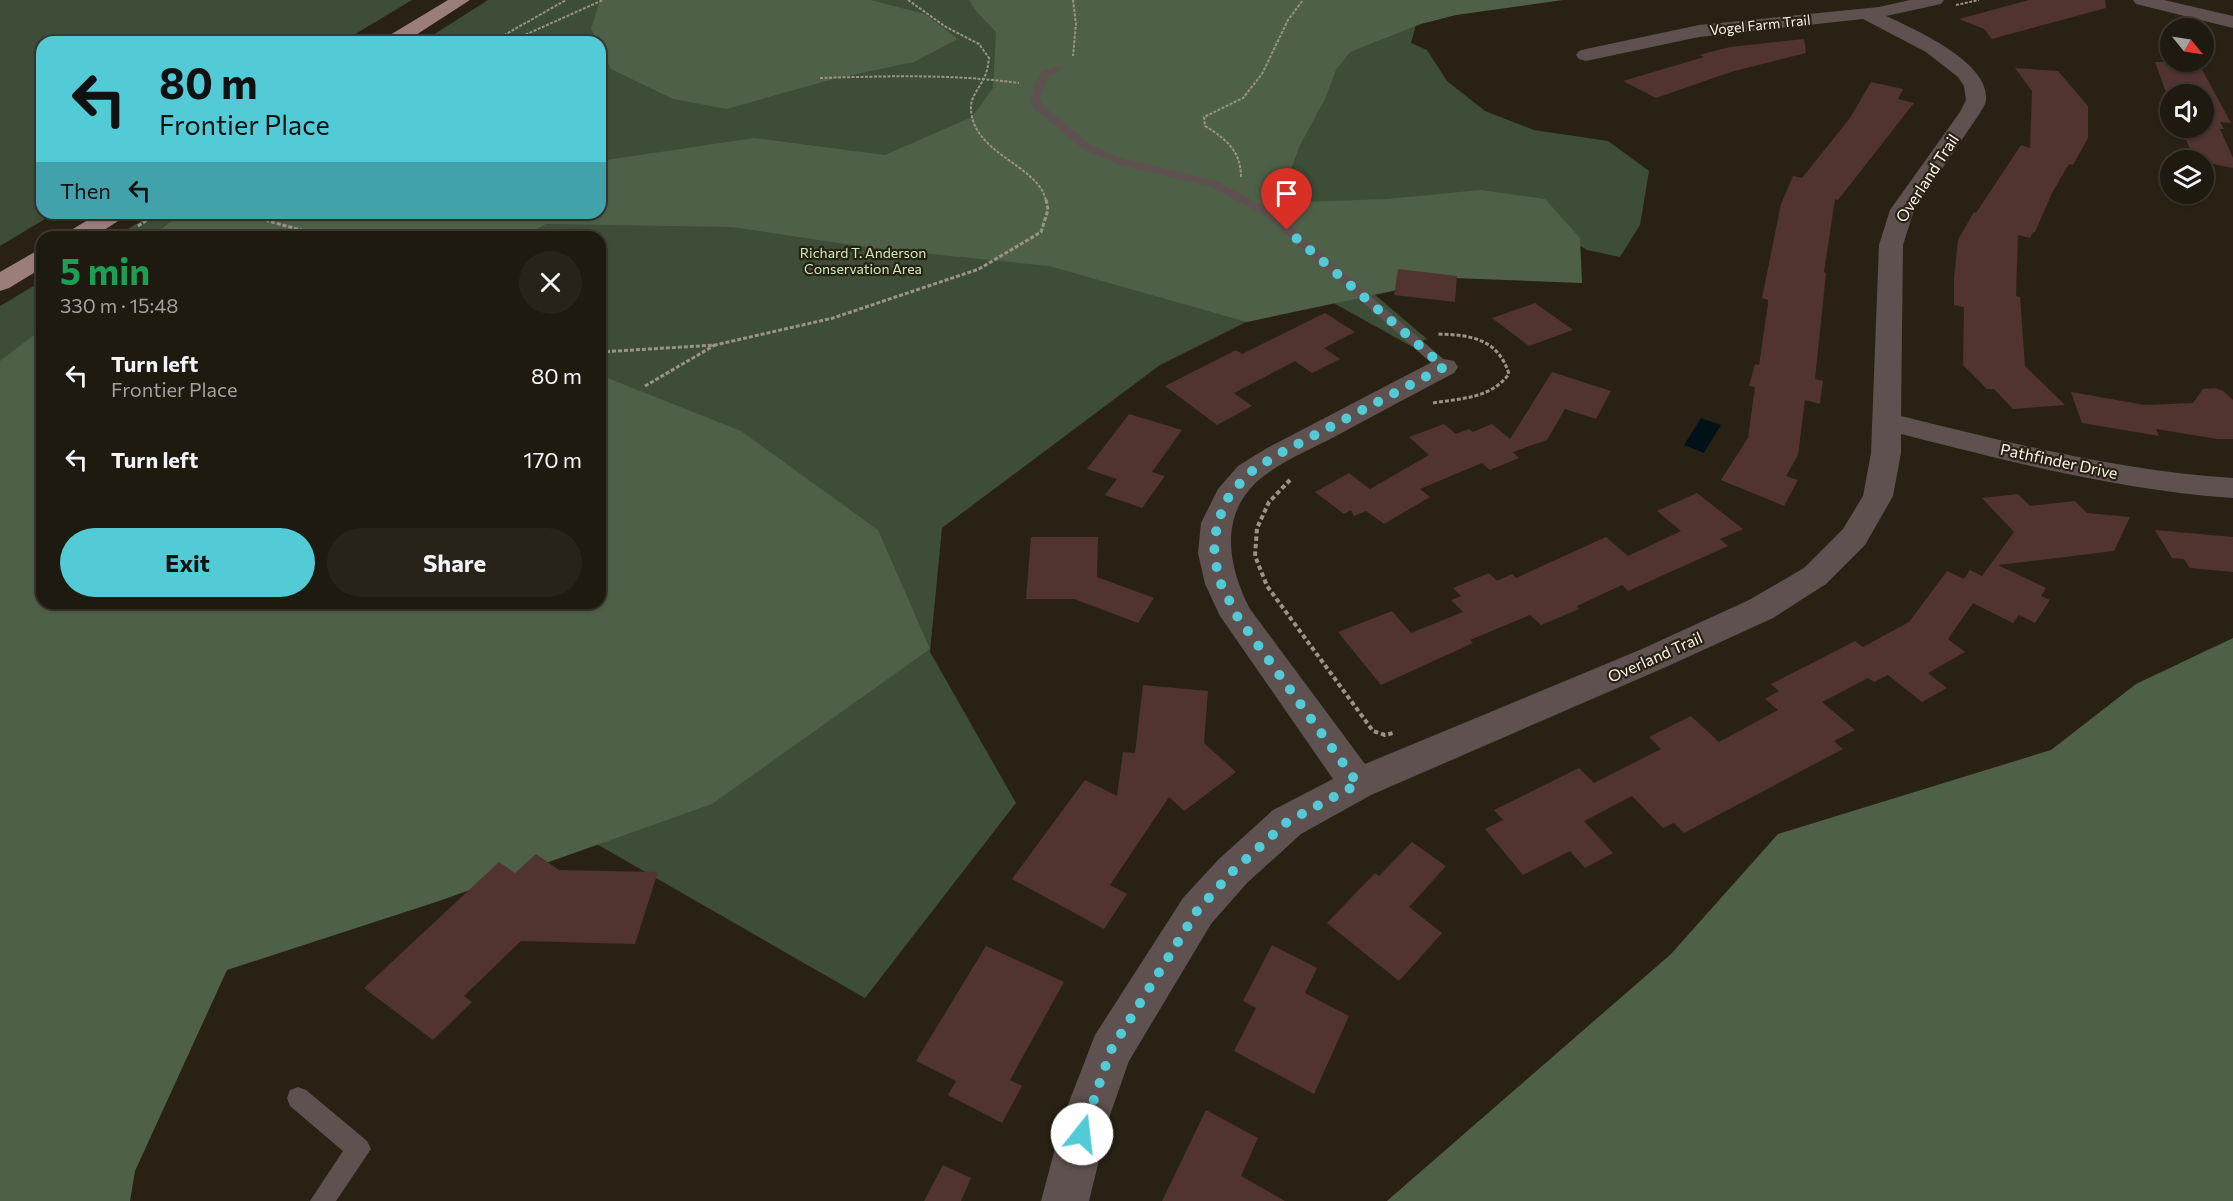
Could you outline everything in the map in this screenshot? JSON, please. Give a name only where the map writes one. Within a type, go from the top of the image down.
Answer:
[{"type":"main road","points":[[402,36],[461,0]]},
{"type":"main road","points":[[86,231],[105,219]]},
{"type":"main road","points":[[0,283],[36,262]]},
{"type":"street","points":[[2142,0],[2226,21],[2233,43]]},
{"type":"street","name":"Vogel Farm Trail","points":[[1586,56],[1699,31],[1941,4]]},
{"type":"street","name":"Overland Trail","points":[[1065,1201],[1087,1115],[1111,1050],[1197,911],[1233,871],[1287,822],[1358,784],[1665,653],[1761,609],[1815,576],[1854,537],[1878,496],[1886,453],[1891,246],[1894,226],[1902,210],[1970,113],[1976,98],[1972,82],[1959,66],[1940,51],[1864,13]]},
{"type":"street","points":[[1358,784],[1237,616],[1218,574],[1214,553],[1217,523],[1229,496],[1249,473],[1277,455],[1444,367]]},
{"type":"street","name":"Pathfinder Drive","points":[[1887,422],[2060,463],[2139,478],[2233,488]]},
{"type":"lane","points":[[1059,69],[1044,74],[1035,99],[1040,108],[1087,147],[1125,163],[1213,183],[1237,194],[1270,214],[1444,367]]},
{"type":"lane","points":[[298,1098],[360,1149],[322,1201]]},
{"type":"path","points":[[503,36],[566,0]]},
{"type":"path","points":[[522,36],[603,0]]},
{"type":"path","points":[[606,352],[715,345],[833,318],[979,269],[1041,232],[1048,208],[1040,186],[982,140],[972,117],[971,104],[984,78],[989,58],[979,44],[946,27],[908,0]]},
{"type":"path","points":[[1059,69],[1068,64],[1073,57],[1076,24],[1073,0]]},
{"type":"path","points":[[1237,194],[1242,162],[1227,139],[1205,126],[1204,117],[1243,98],[1262,75],[1288,20],[1303,0]]},
{"type":"path","points":[[1941,4],[1979,0]]},
{"type":"path","points":[[820,78],[920,75],[984,78],[1039,85]]},
{"type":"path","points":[[267,219],[301,231]]},
{"type":"path","points":[[1410,338],[1429,334],[1471,337],[1487,343],[1502,356],[1509,374],[1502,386],[1485,395],[1426,406]]},
{"type":"path","points":[[645,386],[715,345]]},
{"type":"path","points":[[1298,474],[1289,480],[1269,502],[1257,528],[1256,556],[1267,586],[1373,731],[1385,735],[1395,733]]},
{"type":"green space","points":[[0,0],[412,0],[352,36],[36,36],[36,219],[45,219],[0,246]]},
{"type":"green space","name":"Richard T. Anderson Conservation Area","points":[[488,0],[1505,0],[1418,17],[1411,43],[1427,50],[1447,81],[1485,111],[1534,130],[1608,141],[1649,171],[1640,225],[1620,257],[1587,250],[1532,216],[1347,271],[1427,339],[1411,346],[1310,290],[1160,365],[942,528],[930,652],[1016,803],[865,998],[186,609],[606,609],[606,231],[125,231],[144,219],[606,219],[606,36],[431,36]]},
{"type":"green space","points":[[600,0],[870,0],[925,14],[958,39],[914,62],[833,79],[727,109],[673,99],[611,69],[606,59],[606,36],[595,36],[591,29]]},
{"type":"green space","points":[[969,0],[1563,0],[1456,15],[1421,24],[1350,52],[1336,70],[1325,99],[1300,145],[1288,177],[1302,202],[1387,199],[1480,190],[1545,199],[1580,238],[1582,283],[1454,278],[1247,322],[1049,266],[872,248],[732,227],[546,224],[534,231],[159,231],[174,219],[606,219],[606,160],[754,138],[885,155],[972,117],[993,88],[996,32]]},
{"type":"green space","points":[[36,285],[36,523],[0,502],[0,306]]},
{"type":"green space","points":[[36,334],[36,609],[606,609],[606,377],[741,431],[878,530],[930,649],[712,804],[439,901],[227,970],[135,1171],[130,1201],[0,1201],[0,361]]},
{"type":"green space","points":[[2233,638],[2233,1201],[1387,1201],[1671,954],[1778,834],[2051,750],[2136,684]]},
{"type":"shaded area","points":[[1701,418],[1721,425],[1704,453],[1684,445]]},
{"type":"building","points":[[2029,0],[2105,0],[2106,8],[1992,39],[1984,29],[1959,19]]},
{"type":"building","points":[[1804,39],[1806,53],[1731,72],[1656,98],[1623,81],[1730,47]]},
{"type":"building","points":[[2155,62],[2160,62],[2160,72],[2203,72],[2210,84],[2163,84]]},
{"type":"building","points":[[2015,68],[2058,71],[2088,106],[2088,138],[2073,165],[2069,164],[2052,193],[2035,232],[2030,238],[2018,235],[2016,296],[2020,297],[2025,366],[2065,405],[2013,409],[1994,389],[1987,389],[1963,365],[1964,307],[1954,305],[1954,277],[1958,240],[1974,212],[1976,213],[2021,145],[2030,148],[2032,91]]},
{"type":"building","points":[[1871,82],[1903,89],[1898,99],[1914,103],[1838,200],[1835,199],[1824,272],[1826,273],[1815,379],[1823,381],[1820,404],[1805,400],[1798,455],[1786,476],[1798,480],[1784,506],[1721,480],[1748,438],[1755,387],[1749,386],[1755,364],[1759,365],[1768,304],[1768,300],[1762,298],[1781,204],[1793,176],[1802,178],[1850,118]]},
{"type":"building","points":[[2214,92],[2231,123],[2220,122],[2224,129],[2220,129],[2233,158],[2233,168],[2214,164],[2214,150],[2191,150],[2185,138],[2214,138]]},
{"type":"building","points":[[1398,269],[1457,276],[1455,302],[1394,295]]},
{"type":"building","points":[[1535,303],[1573,330],[1529,346],[1492,318]]},
{"type":"building","points":[[1325,313],[1355,332],[1324,348],[1340,359],[1312,373],[1295,361],[1234,393],[1252,406],[1217,425],[1165,386],[1236,350],[1242,354]]},
{"type":"building","points":[[1552,372],[1611,391],[1596,419],[1565,409],[1547,440],[1513,452],[1519,458],[1490,470],[1482,463],[1420,489],[1430,497],[1384,524],[1366,511],[1354,516],[1351,510],[1344,514],[1315,492],[1349,473],[1370,489],[1429,455],[1409,437],[1444,424],[1456,434],[1469,429],[1473,432],[1492,424],[1510,439]]},
{"type":"building","points":[[2215,388],[2223,391],[2233,400],[2233,439],[2217,439],[2156,429],[2159,436],[2082,423],[2071,392],[2145,405],[2193,403],[2203,389]]},
{"type":"building","points":[[1129,414],[1182,430],[1152,472],[1165,476],[1142,508],[1105,495],[1117,479],[1087,469]]},
{"type":"building","points":[[1697,493],[1743,529],[1720,539],[1728,546],[1628,591],[1622,585],[1577,606],[1579,609],[1541,625],[1530,615],[1470,640],[1473,643],[1381,685],[1338,632],[1392,611],[1411,633],[1463,612],[1451,600],[1461,596],[1453,588],[1489,573],[1497,581],[1512,574],[1516,578],[1606,537],[1628,556],[1681,531],[1657,511]]},
{"type":"building","points":[[2018,494],[2030,506],[2075,501],[2087,513],[2130,517],[2114,551],[1998,565],[2046,588],[2041,596],[2050,600],[2035,623],[2019,615],[2013,623],[1973,603],[1948,639],[1965,652],[1928,673],[1947,688],[1922,702],[1888,675],[1874,682],[1868,678],[1822,702],[1855,730],[1834,741],[1843,749],[1684,833],[1674,823],[1663,828],[1632,796],[1584,821],[1613,853],[1585,868],[1570,851],[1523,875],[1485,829],[1503,820],[1494,810],[1579,768],[1594,783],[1661,749],[1649,737],[1691,716],[1719,742],[1778,710],[1765,699],[1779,691],[1771,684],[1855,641],[1863,647],[1909,622],[1947,571],[1964,579],[1970,570],[1982,576],[2014,532],[1982,498]]},
{"type":"building","points":[[2155,530],[2233,537],[2233,572],[2190,568],[2184,559],[2172,558]]},
{"type":"building","points":[[1031,537],[1098,537],[1097,577],[1154,598],[1138,623],[1074,599],[1026,599]]},
{"type":"building","points":[[1143,685],[1208,691],[1204,743],[1236,772],[1184,811],[1169,797],[1110,885],[1127,894],[1104,929],[1012,879],[1085,780],[1117,796],[1123,752],[1135,753]]},
{"type":"building","points":[[1412,842],[1446,866],[1409,907],[1442,933],[1399,981],[1327,923],[1375,873],[1379,876]]},
{"type":"building","points":[[536,854],[559,870],[658,872],[635,944],[521,941],[464,996],[472,1002],[433,1040],[364,988],[499,862],[515,873]]},
{"type":"building","points":[[1272,945],[1317,968],[1305,993],[1349,1016],[1314,1094],[1234,1051],[1256,1008],[1243,1001]]},
{"type":"building","points":[[986,946],[1064,982],[1010,1080],[1022,1086],[1002,1123],[948,1095],[956,1081],[916,1061]]},
{"type":"building","points":[[1206,1110],[1258,1138],[1241,1176],[1285,1201],[1162,1201]]},
{"type":"building","points":[[943,1165],[971,1178],[961,1201],[924,1201]]},
{"type":"route","points":[[1082,1134],[1111,1050],[1197,911],[1233,871],[1287,822],[1358,784],[1237,616],[1221,584],[1217,569],[1214,553],[1217,523],[1229,496],[1249,473],[1277,455],[1444,367],[1287,230]]}]
